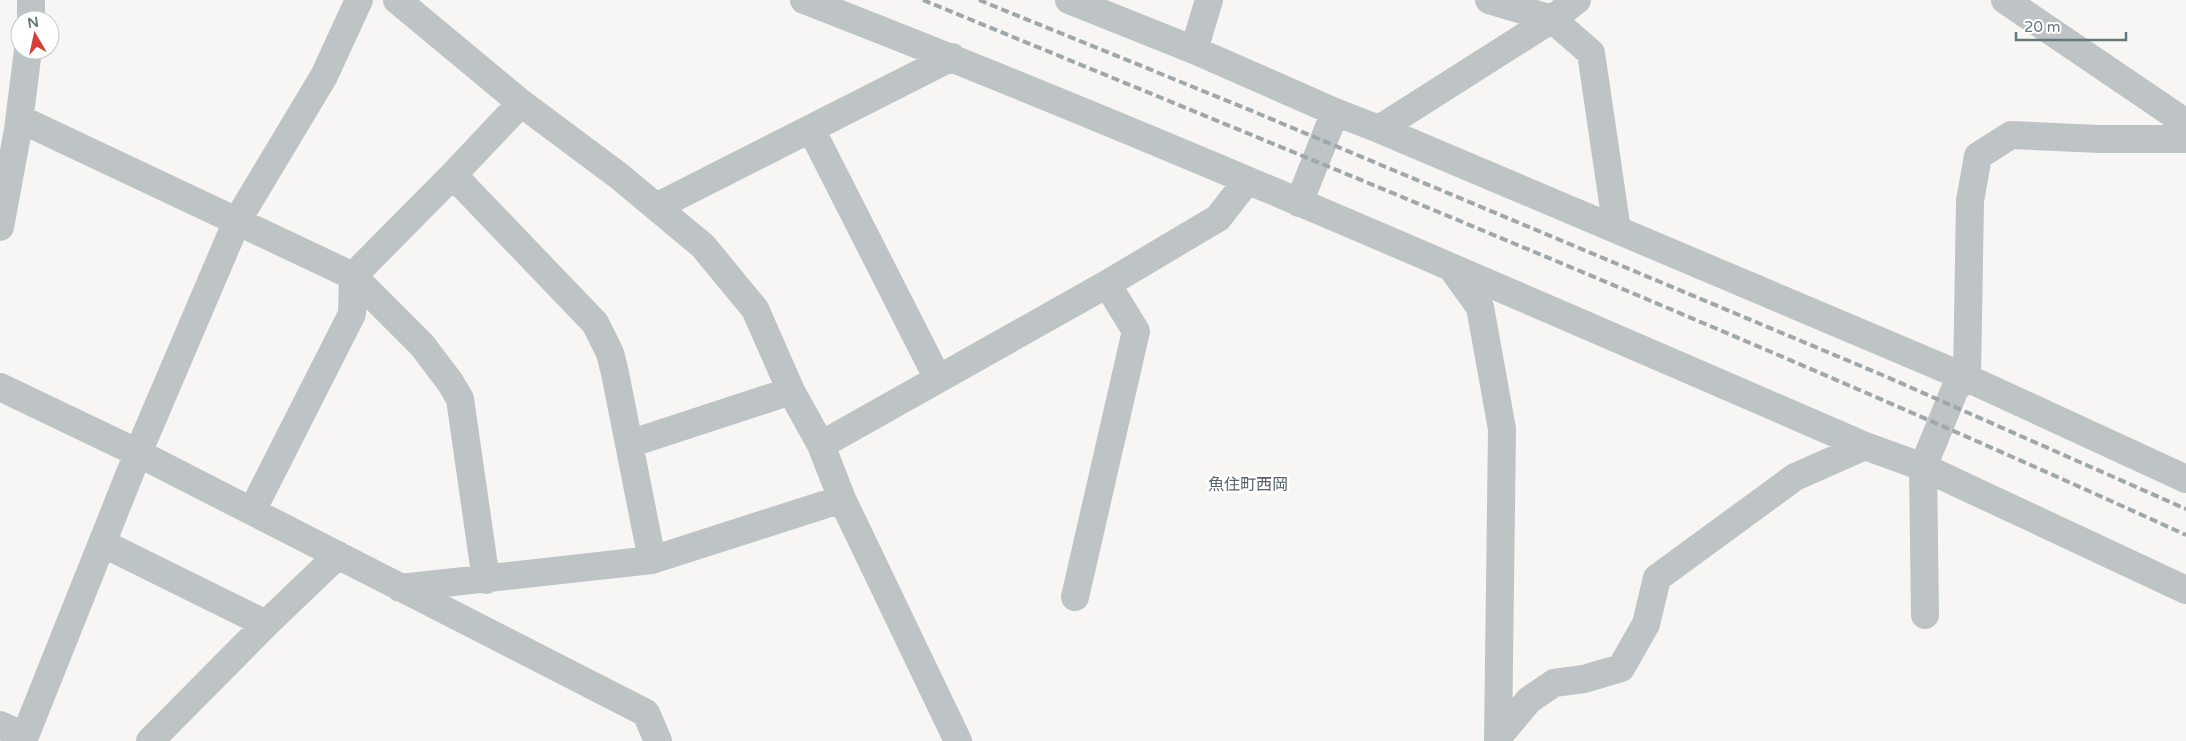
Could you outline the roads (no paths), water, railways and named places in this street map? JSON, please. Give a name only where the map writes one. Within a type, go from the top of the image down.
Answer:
[{"type":"street","points":[[0,725],[24,738],[138,453],[237,221],[324,76],[359,0]]},
{"type":"street","points":[[396,0],[521,103],[619,176],[703,246],[754,309],[792,391],[821,444],[842,499],[958,741]]},
{"type":"street","points":[[804,0],[952,57],[1452,267],[1865,446],[1923,468],[2186,590]]},
{"type":"street","points":[[1069,0],[1194,50],[1335,112],[1967,378],[2186,479]]},
{"type":"street","points":[[1194,50],[1210,0]]},
{"type":"street","points":[[1488,0],[1552,19],[1591,53],[1617,230]]},
{"type":"street","points":[[1379,129],[1552,19],[1577,0]]},
{"type":"street","points":[[2005,0],[2186,123]]},
{"type":"street","points":[[656,207],[952,57]]},
{"type":"street","points":[[0,227],[20,120],[27,60]]},
{"type":"street","points":[[252,511],[352,314],[352,276],[453,175],[521,103]]},
{"type":"street","points":[[1299,203],[1335,112]]},
{"type":"street","points":[[20,120],[352,276],[422,345],[450,382],[460,399],[486,580]]},
{"type":"street","points":[[811,129],[938,379]]},
{"type":"street","points":[[1925,615],[1923,468],[1955,389],[1967,378],[1970,201],[1978,156],[2011,135],[2100,140],[2186,139]]},
{"type":"street","points":[[453,175],[595,323],[610,353],[652,560]]},
{"type":"street","points":[[821,444],[1107,284],[1218,218],[1247,181]]},
{"type":"street","points":[[1452,267],[1480,307],[1502,429],[1498,739]]},
{"type":"street","points":[[1075,597],[1136,331],[1107,284]]},
{"type":"street","points":[[0,387],[138,453],[646,713],[658,741]]},
{"type":"street","points":[[628,444],[792,391]]},
{"type":"street","points":[[1498,739],[1529,700],[1554,683],[1584,679],[1620,668],[1646,624],[1657,578],[1795,477],[1865,446]]},
{"type":"street","points":[[400,588],[486,580],[652,560],[842,499]]},
{"type":"street","points":[[102,543],[266,624]]},
{"type":"street","points":[[150,741],[266,624],[338,555]]},
{"type":"railway","points":[[923,0],[1715,328],[2186,535]]},
{"type":"railway","points":[[979,0],[1245,108],[1887,377],[2186,509]]},
{"type":"district","name":"魚住町西岡","points":[[1248,484]]}]
